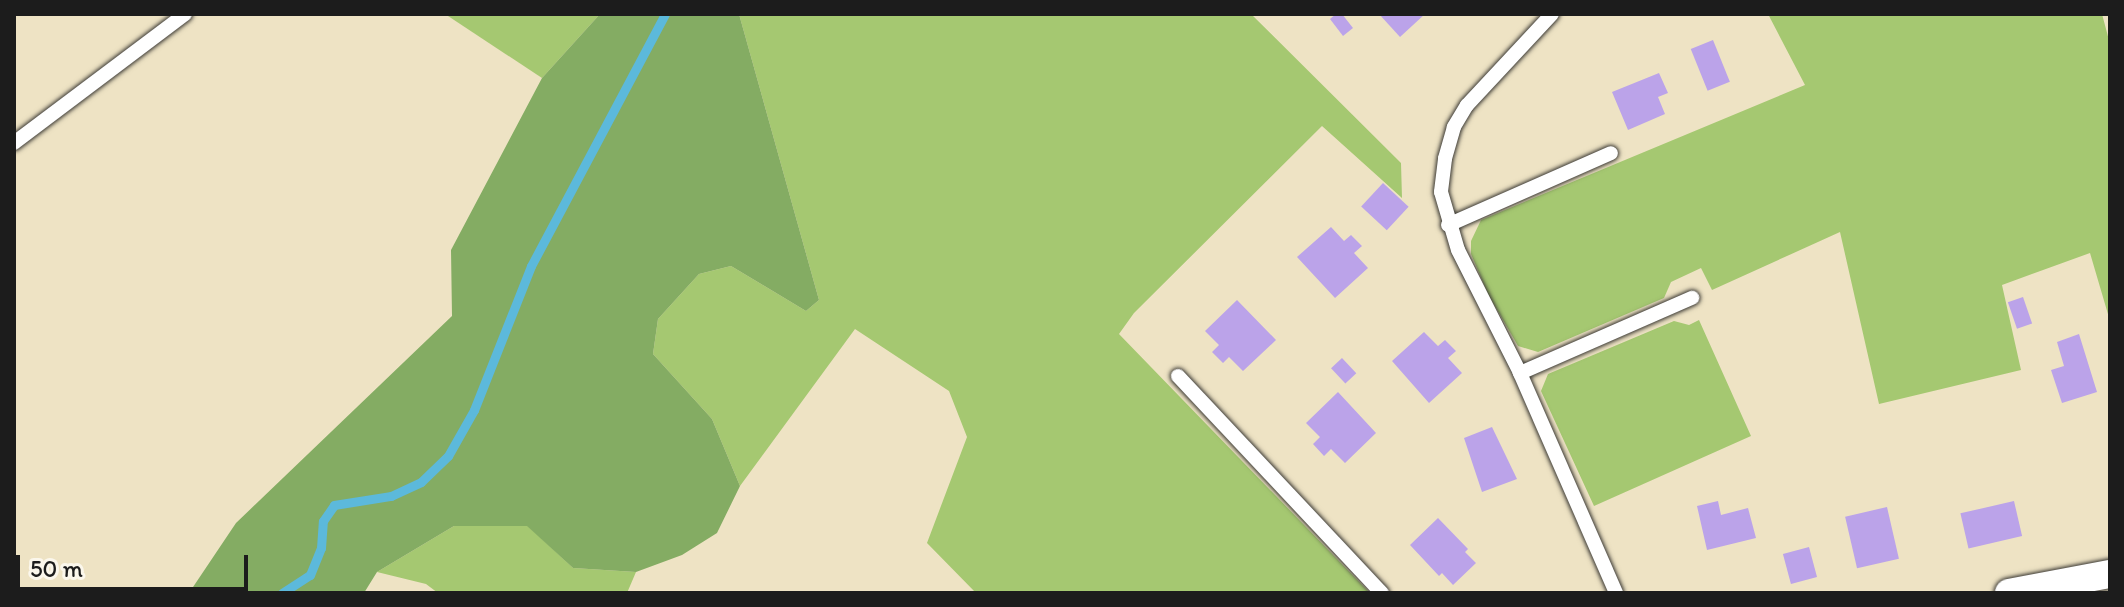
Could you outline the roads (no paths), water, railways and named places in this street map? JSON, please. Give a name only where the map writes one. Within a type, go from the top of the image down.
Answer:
[{"type":"street","points":[[2009,593],[2110,574]]},
{"type":"lane","points":[[14,143],[185,14]]},
{"type":"lane","points":[[1552,14],[1467,105],[1454,127],[1445,159],[1441,192],[1448,225],[1520,373],[1616,593]]},
{"type":"lane","points":[[1448,225],[1611,153]]},
{"type":"lane","points":[[1520,373],[1692,298]]},
{"type":"lane","points":[[1178,376],[1382,593]]},
{"type":"waterway","points":[[282,593],[310,575],[321,548],[323,521],[334,505],[391,496],[421,482],[448,456],[474,410],[531,266],[665,14]]}]
